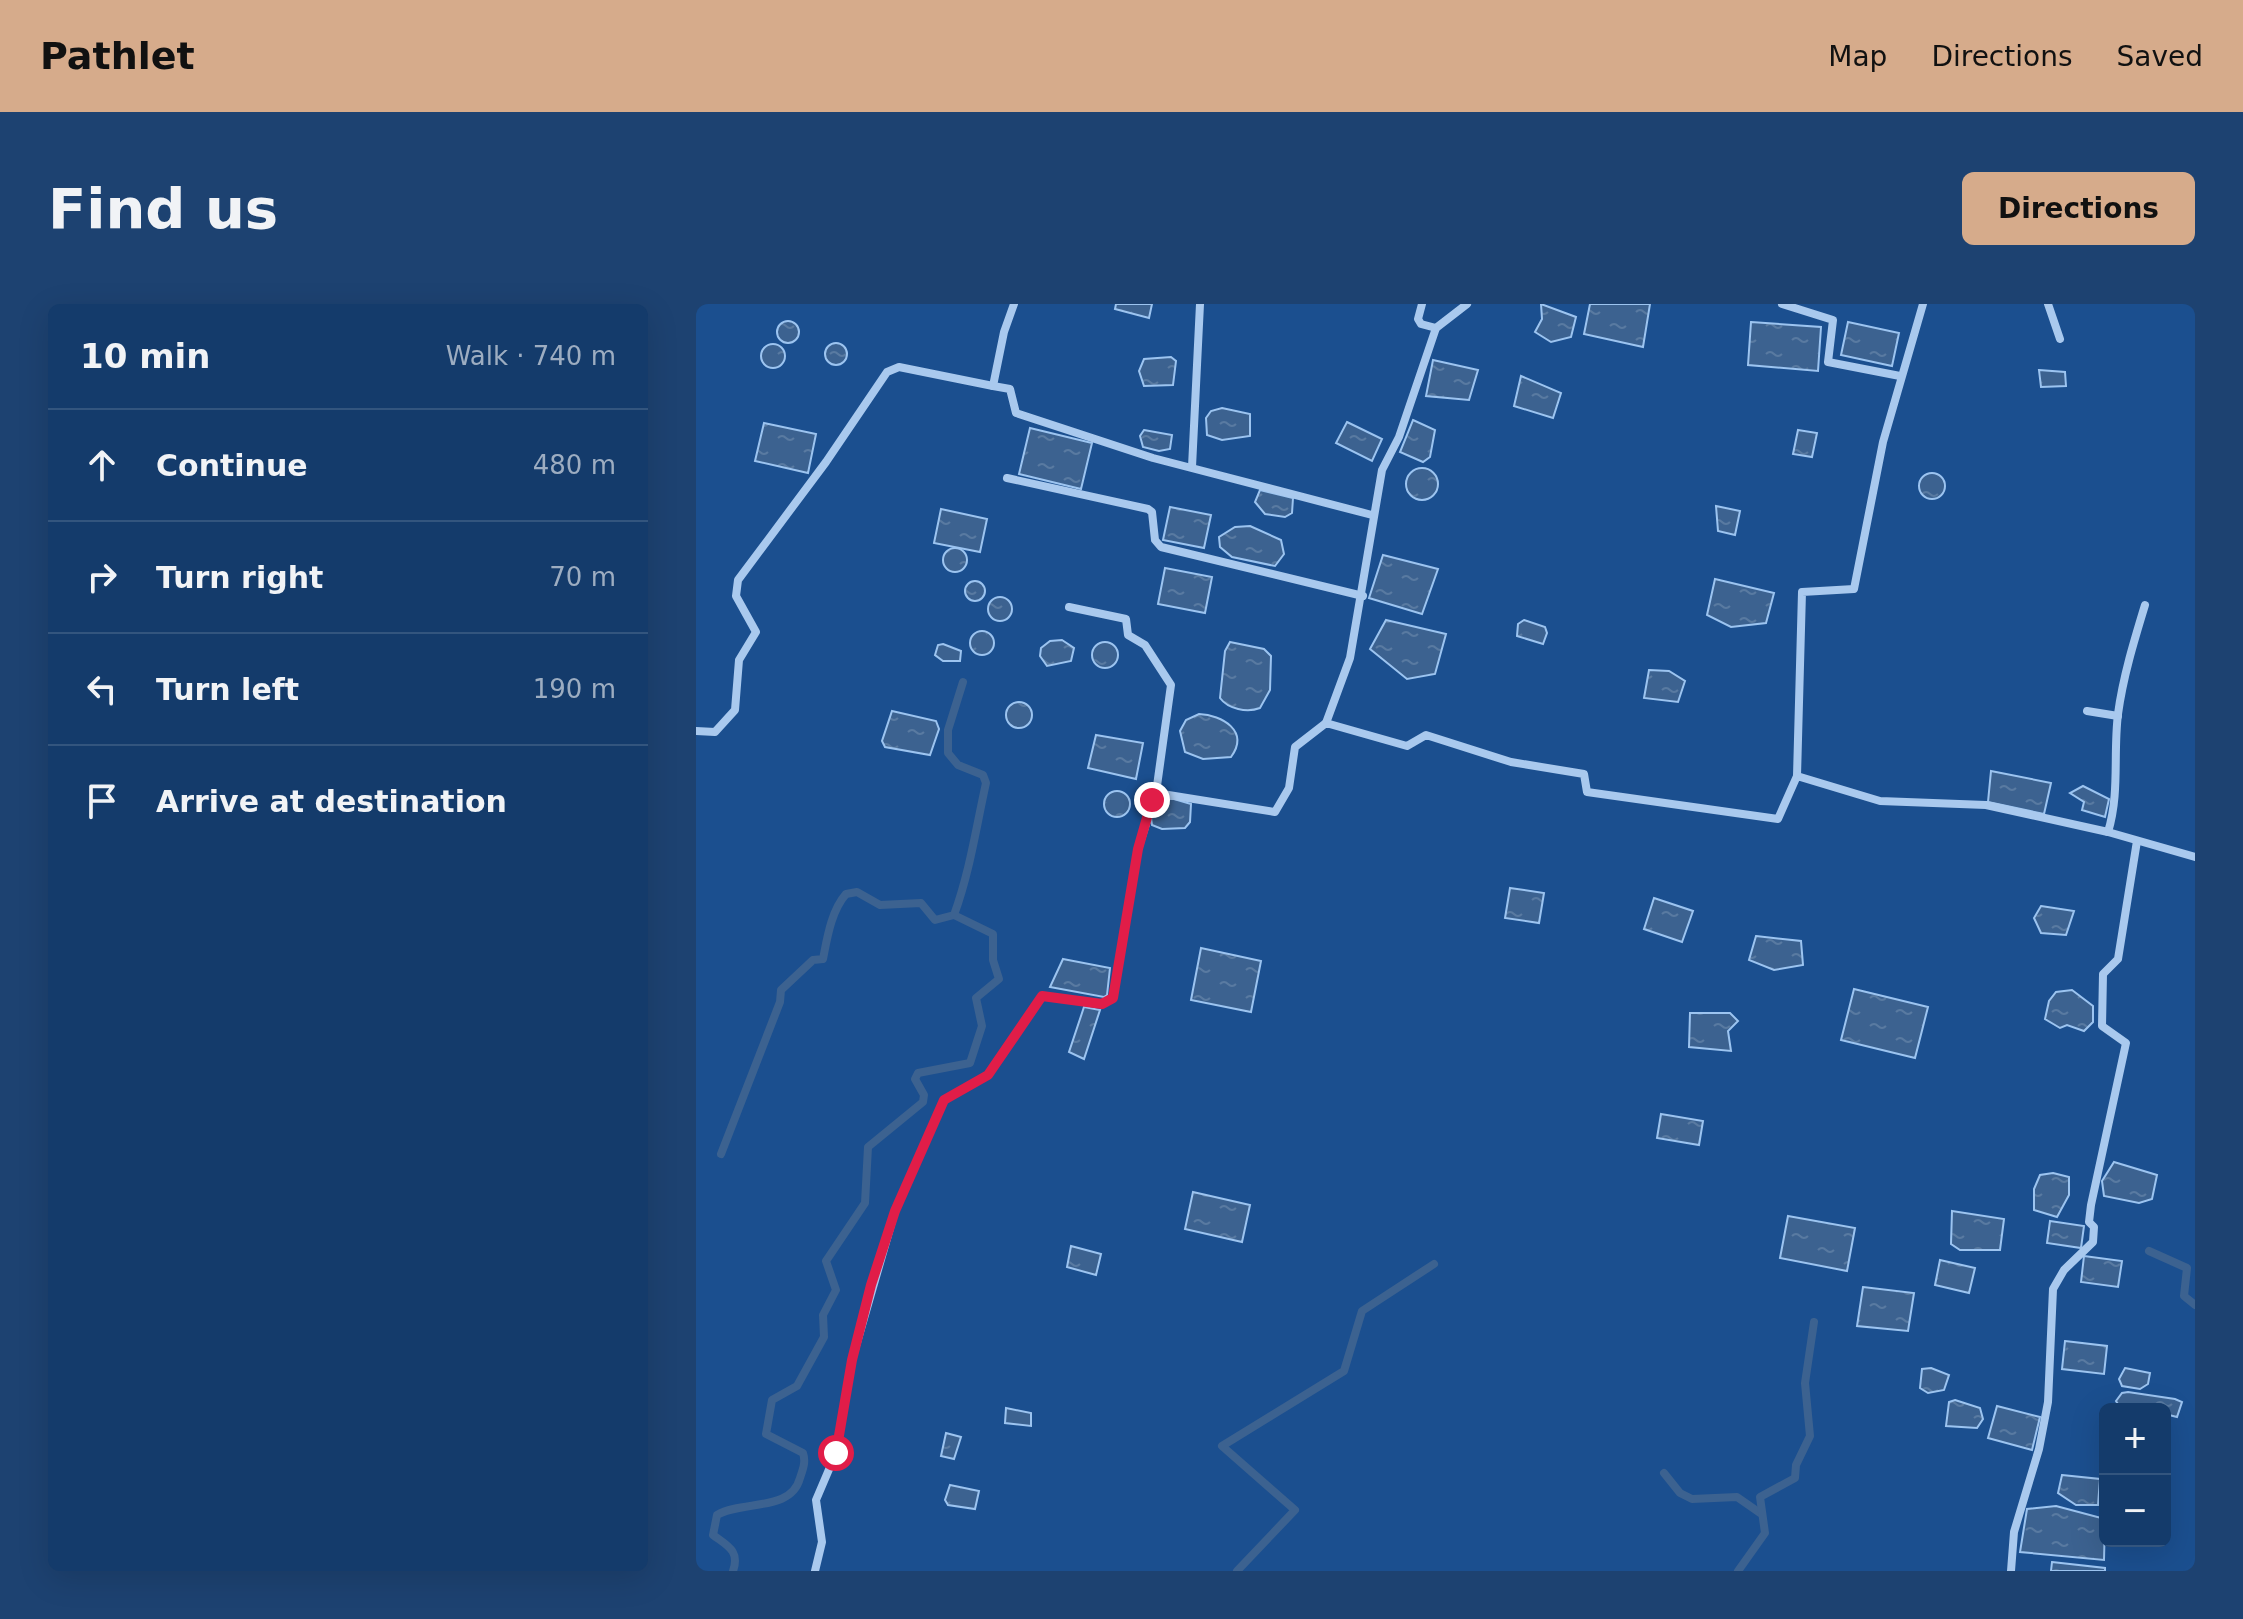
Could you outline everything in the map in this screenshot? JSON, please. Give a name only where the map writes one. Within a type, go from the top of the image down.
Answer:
[{"type":"street","points":[[993,386],[1014,304]]},
{"type":"street","points":[[1192,467],[1200,304]]},
{"type":"street","points":[[1422,304],[1418,319],[1421,324],[1436,328]]},
{"type":"street","points":[[1156,793],[1275,812],[1289,788],[1295,747],[1326,723],[1350,658],[1363,596],[1372,515],[1382,470],[1399,437],[1436,328],[1467,304]]},
{"type":"street","points":[[1782,304],[1833,320],[1828,362],[1900,376]]},
{"type":"street","points":[[1326,723],[1407,746],[1426,735],[1511,762],[1584,774],[1587,792],[1778,819],[1797,776],[1802,592],[1854,589],[1883,442],[1923,304]]},
{"type":"street","points":[[2048,304],[2060,339]]},
{"type":"street","points":[[696,731],[715,732],[735,710],[739,660],[756,632],[736,596],[738,580],[826,462],[887,372],[899,367],[1010,389],[1016,413],[1192,467],[1372,515]]},
{"type":"street","points":[[1007,478],[1148,509],[1152,512],[1155,540],[1161,547],[1363,596]]},
{"type":"street","points":[[2108,832],[2117,793],[2118,716],[2128,661],[2145,605]]},
{"type":"street","points":[[815,1571],[822,1542],[816,1500],[836,1453],[852,1360],[895,1211],[944,1100],[988,1075],[1042,996],[1102,1004],[1113,998],[1138,849],[1156,793],[1171,685],[1145,645],[1128,635],[1126,619],[1069,607]]},
{"type":"street","points":[[2087,711],[2118,716]]},
{"type":"street","points":[[1797,776],[1880,801],[1986,805],[2108,832],[2195,857]]},
{"type":"street","points":[[2011,1571],[2014,1532],[2039,1449],[2048,1402],[2053,1289],[2064,1270],[2093,1242],[2094,1227],[2089,1222],[2091,1205],[2126,1043],[2102,1026],[2103,974],[2118,959],[2137,841]]},
{"type":"water","points":[[1116,304],[1152,304],[1149,318],[1115,309]]},
{"type":"water","points":[[1541,304],[1576,317],[1571,337],[1551,342],[1535,332],[1542,319]]},
{"type":"water","points":[[1590,304],[1650,304],[1643,347],[1584,334]]},
{"type":"water","points":[[788,321],[796,324],[799,332],[796,340],[788,343],[780,340],[777,332],[780,324]]},
{"type":"water","points":[[1751,322],[1821,327],[1818,371],[1748,365]]},
{"type":"water","points":[[1848,322],[1899,333],[1892,366],[1841,355]]},
{"type":"water","points":[[836,343],[844,346],[847,354],[844,362],[836,365],[828,362],[825,354],[828,346]]},
{"type":"water","points":[[773,344],[784,351],[785,356],[778,367],[773,368],[762,361],[761,356],[768,345]]},
{"type":"water","points":[[1171,357],[1176,361],[1173,385],[1144,386],[1139,371],[1144,359]]},
{"type":"water","points":[[1433,360],[1478,370],[1469,400],[1426,396]]},
{"type":"water","points":[[2039,370],[2065,372],[2066,386],[2041,387]]},
{"type":"water","points":[[1521,376],[1561,393],[1553,418],[1514,406]]},
{"type":"water","points":[[1222,408],[1250,414],[1250,436],[1222,440],[1207,435],[1206,418],[1211,411]]},
{"type":"water","points":[[1413,420],[1435,430],[1430,457],[1423,462],[1400,452]]},
{"type":"water","points":[[1347,422],[1382,439],[1372,461],[1336,443]]},
{"type":"water","points":[[764,423],[816,434],[808,473],[755,461]]},
{"type":"water","points":[[1030,428],[1092,443],[1081,489],[1019,474]]},
{"type":"water","points":[[1144,430],[1172,435],[1170,449],[1159,451],[1143,447],[1140,436]]},
{"type":"water","points":[[1798,430],[1817,433],[1812,457],[1793,454]]},
{"type":"water","points":[[1422,468],[1433,473],[1438,484],[1433,495],[1422,500],[1411,495],[1406,484],[1411,473]]},
{"type":"water","points":[[1932,473],[1941,477],[1945,486],[1941,495],[1932,499],[1923,495],[1919,486],[1923,477]]},
{"type":"water","points":[[1260,490],[1293,498],[1292,513],[1285,517],[1265,514],[1255,502]]},
{"type":"water","points":[[1716,506],[1740,511],[1735,535],[1718,531]]},
{"type":"water","points":[[1170,507],[1211,515],[1204,548],[1163,540]]},
{"type":"water","points":[[941,509],[987,519],[980,552],[934,543]]},
{"type":"water","points":[[1250,526],[1281,540],[1284,554],[1275,566],[1232,557],[1220,547],[1219,537],[1235,527]]},
{"type":"water","points":[[955,548],[966,555],[967,560],[960,571],[955,572],[944,565],[943,560],[950,549]]},
{"type":"water","points":[[1383,555],[1438,569],[1422,614],[1369,598]]},
{"type":"water","points":[[1165,568],[1212,577],[1205,613],[1158,604]]},
{"type":"water","points":[[1715,579],[1774,593],[1766,623],[1731,627],[1707,615]]},
{"type":"water","points":[[975,581],[982,584],[985,591],[982,598],[975,601],[968,598],[965,591],[968,584]]},
{"type":"water","points":[[1000,597],[1009,600],[1012,609],[1009,618],[1000,621],[991,618],[988,609],[991,600]]},
{"type":"water","points":[[1386,620],[1446,634],[1435,674],[1407,679],[1370,649]]},
{"type":"water","points":[[1524,620],[1545,627],[1547,633],[1543,644],[1517,636],[1518,624]]},
{"type":"water","points":[[982,631],[993,638],[994,643],[987,654],[982,655],[971,648],[970,643],[977,632]]},
{"type":"water","points":[[1062,640],[1074,648],[1071,661],[1047,666],[1040,656],[1041,648],[1050,641]]},
{"type":"water","points":[[1105,642],[1114,646],[1118,655],[1114,664],[1105,668],[1096,664],[1092,655],[1096,646]]},
{"type":"water","points":[[1230,642],[1264,649],[1271,656],[1270,690],[1260,708],[1238,709],[1220,698],[1225,651]]},
{"type":"water","points":[[938,645],[961,651],[960,661],[943,661],[935,655]]},
{"type":"water","points":[[1649,670],[1669,671],[1685,681],[1678,702],[1644,698]]},
{"type":"water","points":[[1019,702],[1028,706],[1032,715],[1028,724],[1019,728],[1010,724],[1006,715],[1010,706]]},
{"type":"water","points":[[892,711],[936,721],[939,729],[930,755],[885,747],[882,741]]},
{"type":"water","points":[[1199,714],[1216,717],[1231,726],[1237,739],[1231,757],[1203,759],[1185,752],[1180,731],[1186,720]]},
{"type":"water","points":[[1096,735],[1143,743],[1136,779],[1088,768]]},
{"type":"water","points":[[1991,771],[2051,783],[2044,814],[1988,802]]},
{"type":"water","points":[[2083,786],[2109,799],[2105,817],[2082,810],[2084,802],[2070,793]]},
{"type":"water","points":[[1117,791],[1126,795],[1130,804],[1126,813],[1117,817],[1108,813],[1104,804],[1108,795]]},
{"type":"water","points":[[1159,799],[1191,804],[1190,822],[1185,828],[1162,829],[1152,825],[1151,818]]},
{"type":"water","points":[[1510,888],[1544,893],[1539,923],[1505,918]]},
{"type":"water","points":[[1654,898],[1693,911],[1682,942],[1644,929]]},
{"type":"water","points":[[2041,906],[2074,911],[2066,935],[2041,933],[2034,918]]},
{"type":"water","points":[[1756,936],[1801,941],[1803,965],[1774,970],[1749,960]]},
{"type":"water","points":[[1201,948],[1261,961],[1251,1012],[1191,1000]]},
{"type":"water","points":[[1063,959],[1110,968],[1107,995],[1050,987]]},
{"type":"water","points":[[1854,989],[1928,1007],[1915,1058],[1841,1040]]},
{"type":"water","points":[[2072,990],[2093,1006],[2093,1022],[2084,1031],[2067,1025],[2060,1028],[2045,1019],[2049,1001],[2056,992]]},
{"type":"water","points":[[1084,1007],[1100,1010],[1084,1059],[1069,1052]]},
{"type":"water","points":[[1690,1013],[1730,1013],[1738,1021],[1728,1031],[1731,1051],[1689,1047]]},
{"type":"water","points":[[1661,1114],[1703,1121],[1699,1145],[1657,1138]]},
{"type":"water","points":[[2114,1162],[2157,1175],[2152,1199],[2139,1203],[2104,1196],[2102,1181]]},
{"type":"water","points":[[2053,1173],[2069,1177],[2069,1195],[2057,1217],[2034,1210],[2034,1189],[2040,1175]]},
{"type":"water","points":[[1193,1192],[1250,1205],[1242,1242],[1185,1229]]},
{"type":"water","points":[[1952,1211],[2004,1219],[2000,1250],[1960,1250],[1951,1244]]},
{"type":"water","points":[[1788,1216],[1855,1228],[1847,1271],[1780,1258]]},
{"type":"water","points":[[2050,1221],[2084,1226],[2081,1248],[2047,1243]]},
{"type":"water","points":[[1071,1246],[1101,1254],[1096,1275],[1067,1267]]},
{"type":"water","points":[[2084,1256],[2122,1261],[2118,1287],[2081,1282]]},
{"type":"water","points":[[1940,1260],[1975,1268],[1969,1293],[1935,1285]]},
{"type":"water","points":[[1863,1287],[1914,1293],[1908,1331],[1857,1326]]},
{"type":"water","points":[[2065,1341],[2107,1346],[2104,1374],[2062,1369]]},
{"type":"water","points":[[1931,1368],[1949,1375],[1944,1390],[1928,1393],[1920,1388],[1922,1369]]},
{"type":"water","points":[[2125,1368],[2150,1373],[2148,1384],[2140,1389],[2122,1386],[2119,1379]]},
{"type":"water","points":[[2122,1393],[2182,1402],[2177,1417],[2171,1416],[2171,1403],[2117,1403]]},
{"type":"water","points":[[1955,1400],[1980,1408],[1983,1419],[1977,1428],[1946,1426],[1949,1402]]},
{"type":"water","points":[[1997,1406],[2040,1417],[2032,1450],[1988,1438]]},
{"type":"water","points":[[1006,1408],[1031,1413],[1031,1426],[1005,1423]]},
{"type":"water","points":[[946,1433],[961,1437],[954,1459],[941,1456]]},
{"type":"water","points":[[2062,1475],[2099,1479],[2098,1505],[2076,1505],[2058,1493]]},
{"type":"water","points":[[950,1485],[979,1491],[975,1509],[948,1505],[945,1500]]},
{"type":"water","points":[[2056,1506],[2099,1517],[2099,1547],[2104,1547],[2104,1560],[2020,1552],[2027,1509]]},
{"type":"water","points":[[2052,1562],[2105,1568],[2105,1571],[2051,1571]]},
{"type":"waterway","points":[[733,1571],[734,1554],[713,1535],[717,1515],[787,1496],[795,1489],[802,1472],[803,1453],[766,1434],[772,1400],[797,1386],[824,1337],[823,1315],[836,1290],[826,1261],[865,1203],[868,1147],[923,1102],[924,1095],[915,1079],[918,1073],[970,1063],[982,1026],[976,998],[999,979],[993,960],[993,934],[954,915],[969,866],[986,783],[983,775],[958,765],[948,753],[948,730],[963,682]]},
{"type":"waterway","points":[[721,1154],[780,1002],[781,990],[813,960],[823,959],[833,917],[846,894],[857,892],[880,905],[921,903],[935,920],[954,915]]},
{"type":"waterway","points":[[2149,1251],[2187,1268],[2184,1296],[2195,1305]]},
{"type":"waterway","points":[[1237,1571],[1295,1510],[1222,1446],[1344,1371],[1362,1311],[1434,1264]]},
{"type":"waterway","points":[[1738,1571],[1765,1533],[1760,1497],[1795,1478],[1796,1465],[1810,1436],[1805,1383],[1814,1322]]},
{"type":"waterway","points":[[1664,1473],[1680,1493],[1692,1499],[1737,1497],[1760,1513]]},
{"type":"route","points":[[836,1453],[852,1360],[871,1285],[895,1211],[944,1100],[981,1082],[988,1075],[1042,996],[1102,1004],[1113,998],[1138,849],[1152,800]]}]
